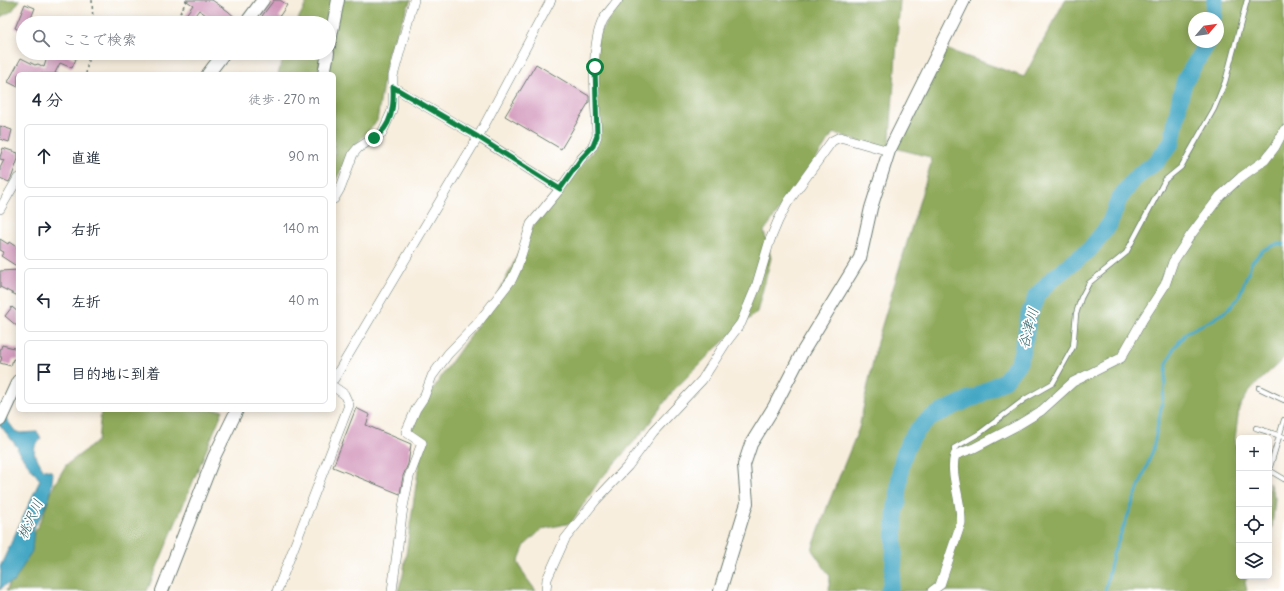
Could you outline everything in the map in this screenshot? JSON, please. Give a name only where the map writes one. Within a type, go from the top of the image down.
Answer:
[{"type":"street","points":[[251,16],[262,0]]},
{"type":"street","points":[[335,16],[338,0]]},
{"type":"street","points":[[336,196],[341,187],[353,154],[358,148],[384,131],[393,107],[393,76],[414,0]]},
{"type":"street","points":[[336,376],[478,137],[551,0]]},
{"type":"street","points":[[392,591],[403,507],[409,477],[422,443],[406,432],[416,409],[424,397],[432,376],[448,354],[478,324],[512,279],[531,224],[560,189],[581,159],[593,146],[597,136],[595,67],[596,39],[604,19],[618,0]]},
{"type":"street","points":[[720,591],[747,503],[744,465],[751,444],[774,407],[802,353],[860,258],[871,208],[889,151],[964,0]]},
{"type":"street","points":[[210,72],[219,60]]},
{"type":"street","points":[[324,72],[327,60]]},
{"type":"street","points":[[393,87],[478,137],[560,189]]},
{"type":"street","points":[[932,591],[940,585],[961,523],[961,512],[953,463],[955,455],[974,448],[1042,412],[1073,382],[1121,358],[1143,319],[1165,285],[1173,262],[1190,236],[1220,196],[1241,177],[1265,160],[1275,147],[1284,130]]},
{"type":"street","points":[[546,591],[547,579],[565,539],[596,500],[628,466],[654,432],[702,380],[725,344],[741,323],[756,287],[770,240],[778,221],[788,202],[832,141],[840,137],[889,151]]},
{"type":"street","points":[[0,209],[16,181]]},
{"type":"street","points":[[0,420],[16,386]]},
{"type":"street","points":[[277,591],[349,405],[344,394],[336,388]]},
{"type":"street","points":[[162,591],[214,457],[236,412]]},
{"type":"lane","points":[[955,455],[954,448],[980,434],[1025,399],[1053,383],[1073,347],[1076,314],[1081,298],[1089,284],[1126,253],[1165,180],[1181,167],[1214,109],[1225,82],[1247,0]]},
{"type":"lane","points":[[1259,388],[1284,400]]},
{"type":"lane","points":[[1284,420],[1270,470],[1284,479]]},
{"type":"lane","points":[[1256,428],[1284,437]]},
{"type":"path","points":[[92,0],[93,16]]},
{"type":"path","points":[[178,16],[187,0]]},
{"type":"path","points":[[86,72],[87,60]]},
{"type":"green space","points":[[0,0],[20,0],[12,11],[0,17]]},
{"type":"green space","points":[[308,0],[411,0],[388,52],[377,121],[353,148],[336,179],[336,72],[279,72],[283,60],[336,60],[336,16],[300,16]]},
{"type":"green space","points":[[621,0],[900,0],[889,151],[833,133],[809,170],[764,231],[771,258],[757,312],[716,348],[672,392],[645,429],[599,481],[571,523],[542,529],[525,545],[518,562],[525,576],[536,591],[398,591],[403,575],[422,443],[408,427],[447,368],[494,302],[532,227],[595,148],[597,37]]},
{"type":"green space","points":[[1065,0],[1284,0],[1284,358],[1250,390],[1239,408],[1235,439],[1236,579],[1246,579],[1245,582],[1247,591],[829,591],[830,576],[812,550],[829,502],[859,428],[877,342],[931,163],[930,157],[891,147],[940,47],[1024,77]]},
{"type":"green space","points":[[101,412],[222,412],[147,591],[6,591],[44,513],[54,485],[66,465],[98,441]]},
{"type":"green space","points":[[1272,490],[1275,498],[1272,528]]},
{"type":"water","name":"桃沢川","points":[[4,416],[15,431],[20,433],[37,432],[41,439],[35,446],[34,453],[43,469],[51,471],[53,474],[50,496],[34,527],[32,551],[14,582],[5,585],[0,590],[0,567],[40,480],[0,425]]},
{"type":"building","points":[[185,0],[212,0],[234,16],[207,16],[199,10],[194,16],[185,16],[193,5]]},
{"type":"building","points":[[274,0],[280,0],[287,5],[280,16],[262,16]]},
{"type":"building","points":[[25,4],[35,8],[32,16],[20,16]]},
{"type":"building","points":[[20,60],[25,60],[35,65],[38,64],[44,67],[46,60],[76,60],[72,68],[60,63],[56,72],[16,72],[16,86],[8,82]]},
{"type":"building","points":[[536,64],[589,96],[589,102],[561,149],[505,116]]},
{"type":"building","points":[[0,126],[12,130],[9,142],[0,139]]},
{"type":"building","points":[[3,148],[16,152],[16,165],[9,182],[0,178],[0,168],[4,160],[0,159]]},
{"type":"building","points":[[0,239],[16,247],[16,266],[1,256],[4,252],[0,250]]},
{"type":"building","points":[[16,270],[16,295],[0,287],[0,271]]},
{"type":"building","points":[[12,307],[16,310],[16,325],[5,316]]},
{"type":"building","points":[[2,345],[16,348],[16,360],[13,359],[11,366],[0,363],[2,357],[0,357]]},
{"type":"building","points":[[356,408],[370,415],[366,425],[411,444],[408,464],[403,476],[400,494],[333,467]]},
{"type":"waterway","name":"谷津川","points":[[1214,12],[1215,0]]},
{"type":"waterway","name":"谷津川","points":[[889,591],[893,570],[896,505],[898,505],[899,481],[906,448],[919,429],[928,420],[969,399],[976,397],[1005,380],[1019,362],[1029,315],[1037,295],[1052,279],[1089,250],[1109,225],[1119,199],[1134,179],[1158,160],[1172,142],[1185,80],[1204,48]]},
{"type":"waterway","points":[[1105,591],[1113,554],[1153,450],[1164,392],[1167,364],[1174,348],[1187,332],[1214,319],[1226,311],[1238,299],[1252,262],[1263,250],[1277,244],[1284,244]]},
{"type":"route","points":[[374,138],[384,131],[391,113],[394,97],[393,87],[478,137],[560,189],[581,159],[593,146],[597,136],[595,67]]}]
